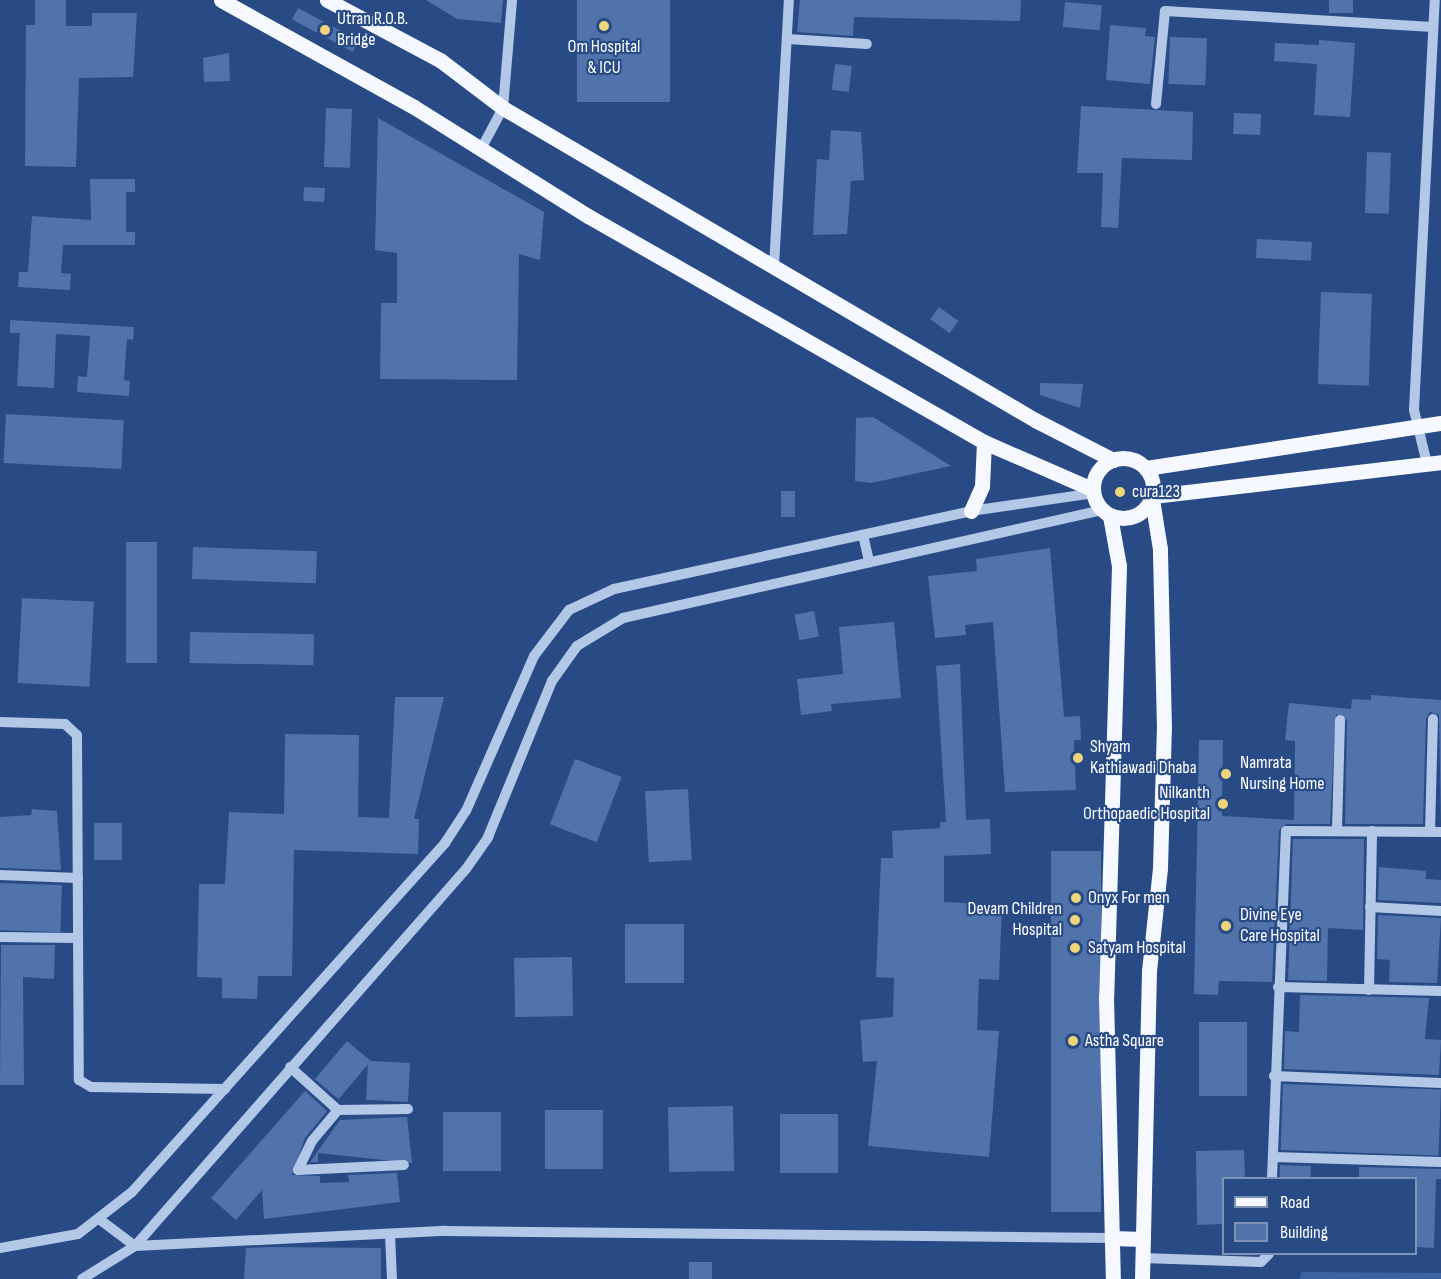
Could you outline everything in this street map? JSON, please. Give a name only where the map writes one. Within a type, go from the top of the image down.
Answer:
[{"type":"main road","points":[[221,0],[984,442],[1093,491],[1106,513],[1119,566],[1106,997],[1113,1279]]},
{"type":"main road","points":[[327,0],[440,60],[503,108],[1113,460],[1132,459],[1146,468],[1414,425],[1441,423]]},
{"type":"main road","points":[[971,511],[981,486],[984,442]]},
{"type":"main road","points":[[1093,491],[1097,473],[1113,460]]},
{"type":"main road","points":[[1106,513],[1139,514],[1153,498],[1434,463]]},
{"type":"main road","points":[[1142,1279],[1149,971],[1160,868],[1164,729],[1160,549],[1146,468]]},
{"type":"main road","points":[[1112,1238],[1143,1239]]},
{"type":"street","points":[[481,149],[503,108],[512,0]]},
{"type":"street","points":[[774,266],[789,0]]},
{"type":"street","points":[[1434,463],[1414,425],[1435,0]]},
{"type":"street","points":[[1156,104],[1165,11],[1433,27]]},
{"type":"street","points":[[788,39],[867,45]]},
{"type":"street","points":[[0,1248],[60,1240],[99,1220],[132,1192],[225,1089],[457,827],[534,656],[569,610],[615,589],[971,511],[1093,491]]},
{"type":"street","points":[[82,1279],[135,1246],[479,852],[552,681],[577,646],[623,618],[869,562],[1106,513]]},
{"type":"street","points":[[863,535],[869,562]]},
{"type":"street","points":[[1272,1177],[1283,837],[1290,826],[1436,832],[1433,719]]},
{"type":"street","points":[[1337,829],[1340,720]]},
{"type":"street","points":[[0,722],[65,724],[77,735],[77,938],[83,1085],[225,1089]]},
{"type":"street","points":[[1369,990],[1372,831]]},
{"type":"street","points":[[0,875],[78,878]]},
{"type":"street","points":[[1370,907],[1441,911]]},
{"type":"street","points":[[0,936],[77,938]]},
{"type":"street","points":[[1278,987],[1441,991]]},
{"type":"street","points":[[290,1067],[338,1110],[408,1109]]},
{"type":"street","points":[[1274,1076],[1441,1083]]},
{"type":"street","points":[[338,1110],[312,1141],[298,1170],[404,1165]]},
{"type":"street","points":[[1272,1156],[1441,1162]]},
{"type":"street","points":[[99,1220],[135,1246],[390,1234],[679,1231],[1112,1238]]},
{"type":"street","points":[[390,1234],[392,1279]]},
{"type":"street","points":[[1142,1258],[1261,1262],[1268,1255]]},
{"type":"shaded area","points":[[1301,1272],[1441,1273],[1441,1279],[1300,1279]]},
{"type":"building","points":[[35,0],[66,0],[66,26],[92,26],[92,13],[137,13],[133,77],[79,78],[76,167],[25,166],[26,25],[35,25]]},
{"type":"building","points":[[426,0],[503,0],[501,23],[457,19]]},
{"type":"building","points":[[577,0],[670,0],[670,102],[577,102]]},
{"type":"building","points":[[800,0],[1021,0],[1020,21],[854,17],[853,36],[797,32]]},
{"type":"building","points":[[1329,0],[1353,0],[1353,13],[1329,13]]},
{"type":"building","points":[[1065,2],[1102,5],[1100,30],[1063,27]]},
{"type":"building","points":[[298,8],[359,40],[353,52],[292,19]]},
{"type":"building","points":[[1110,25],[1146,28],[1145,36],[1155,37],[1150,84],[1106,80]]},
{"type":"building","points":[[1170,37],[1207,38],[1205,85],[1168,84]]},
{"type":"building","points":[[1319,40],[1355,43],[1350,117],[1314,115],[1317,64],[1274,61],[1275,43],[1319,45]]},
{"type":"building","points":[[229,53],[230,81],[204,82],[203,58]]},
{"type":"building","points":[[835,64],[852,66],[849,92],[832,90]]},
{"type":"building","points":[[1081,106],[1193,112],[1192,160],[1122,158],[1118,228],[1101,227],[1103,173],[1077,173]]},
{"type":"building","points":[[326,108],[352,109],[350,168],[324,167]]},
{"type":"building","points":[[1234,113],[1261,114],[1260,135],[1233,134]]},
{"type":"building","points":[[378,118],[544,212],[540,260],[519,254],[517,380],[380,379],[381,303],[397,303],[397,253],[375,250]]},
{"type":"building","points":[[831,130],[861,132],[864,180],[851,181],[847,234],[813,235],[817,159],[829,160]]},
{"type":"building","points":[[1367,152],[1391,153],[1389,214],[1365,213]]},
{"type":"building","points":[[90,179],[135,179],[135,192],[126,192],[126,232],[135,232],[135,245],[63,245],[61,273],[71,274],[70,290],[18,287],[19,272],[28,272],[32,216],[91,220]]},
{"type":"building","points":[[304,187],[325,188],[324,202],[303,201]]},
{"type":"building","points":[[1257,239],[1312,242],[1311,261],[1256,258]]},
{"type":"building","points":[[1321,292],[1372,294],[1369,386],[1318,384]]},
{"type":"building","points":[[939,307],[958,321],[950,333],[930,319]]},
{"type":"building","points":[[10,320],[134,327],[133,340],[127,339],[124,380],[130,381],[129,396],[77,392],[78,376],[87,377],[90,336],[56,334],[54,388],[17,386],[20,333],[10,333]]},
{"type":"building","points":[[1040,383],[1083,384],[1080,408],[1040,395]]},
{"type":"building","points":[[6,414],[124,420],[121,469],[3,463]]},
{"type":"building","points":[[873,417],[951,466],[871,483],[855,481],[856,418]]},
{"type":"building","points":[[781,491],[795,491],[795,517],[781,517]]},
{"type":"building","points":[[126,542],[157,542],[157,663],[126,663]]},
{"type":"building","points":[[193,547],[317,551],[316,583],[192,579]]},
{"type":"building","points":[[1050,548],[1064,717],[1080,716],[1081,740],[1074,740],[1076,790],[1005,792],[993,622],[965,625],[966,635],[935,638],[928,576],[977,571],[976,559]]},
{"type":"building","points":[[22,598],[94,602],[89,687],[18,683]]},
{"type":"building","points":[[814,611],[819,637],[799,640],[794,615]]},
{"type":"building","points":[[894,622],[901,698],[831,704],[832,711],[801,715],[797,679],[843,674],[839,627]]},
{"type":"building","points":[[190,632],[314,634],[313,665],[189,663]]},
{"type":"building","points":[[960,664],[966,820],[990,819],[991,854],[944,856],[944,902],[1002,905],[999,980],[979,979],[977,1030],[999,1031],[989,1157],[868,1146],[877,1061],[863,1062],[860,1020],[893,1017],[894,978],[876,977],[881,858],[893,858],[892,831],[940,828],[940,822],[946,822],[936,666]]},
{"type":"building","points":[[1371,695],[1441,700],[1441,825],[1439,715],[1430,712],[1426,719],[1423,824],[1345,824],[1347,720],[1336,714],[1330,824],[1286,824],[1279,830],[1272,982],[1219,981],[1218,995],[1194,994],[1199,740],[1223,740],[1222,816],[1294,820],[1295,741],[1285,740],[1289,703],[1351,709],[1352,699],[1371,700]]},
{"type":"building","points":[[395,697],[444,697],[414,819],[419,819],[418,854],[294,850],[292,976],[258,976],[257,999],[222,998],[222,978],[197,977],[199,884],[225,884],[229,812],[284,814],[285,734],[359,735],[358,817],[389,818]]},
{"type":"building","points":[[575,759],[622,777],[597,842],[550,824]]},
{"type":"building","points":[[688,789],[692,860],[649,862],[645,791]]},
{"type":"building","points":[[32,809],[57,811],[61,870],[0,868],[0,817],[31,815]]},
{"type":"building","points":[[94,823],[122,823],[122,860],[94,860]]},
{"type":"building","points":[[1293,839],[1364,839],[1363,930],[1328,928],[1327,981],[1288,980]]},
{"type":"building","name":"Astha Square","points":[[1051,851],[1101,851],[1101,1212],[1051,1212]]},
{"type":"building","points":[[1379,867],[1426,871],[1426,879],[1441,880],[1441,903],[1378,900]]},
{"type":"building","points":[[0,883],[62,885],[60,932],[0,930]]},
{"type":"building","points":[[1378,915],[1441,918],[1437,983],[1389,982],[1390,960],[1377,959]]},
{"type":"building","points":[[625,924],[684,924],[684,983],[625,983]]},
{"type":"building","points":[[1,945],[55,945],[54,979],[23,977],[24,1085],[0,1085]]},
{"type":"building","points":[[572,957],[573,1016],[515,1017],[514,958]]},
{"type":"building","points":[[1300,995],[1429,998],[1425,1039],[1441,1040],[1439,1075],[1284,1069],[1285,1031],[1299,1032]]},
{"type":"building","points":[[1199,1022],[1247,1022],[1247,1096],[1199,1096]]},
{"type":"building","points":[[347,1041],[371,1061],[339,1099],[315,1079]]},
{"type":"building","points":[[368,1061],[410,1063],[408,1102],[366,1100]]},
{"type":"building","points":[[1283,1084],[1441,1090],[1439,1155],[1281,1150]]},
{"type":"building","points":[[305,1091],[327,1111],[305,1138],[292,1175],[320,1176],[320,1183],[349,1182],[348,1175],[397,1173],[400,1202],[264,1219],[262,1190],[236,1220],[211,1198]]},
{"type":"building","points":[[733,1106],[734,1171],[669,1172],[668,1107]]},
{"type":"building","points":[[545,1110],[603,1110],[603,1169],[545,1169]]},
{"type":"building","points":[[443,1112],[501,1112],[501,1171],[443,1171]]},
{"type":"building","points":[[780,1114],[838,1114],[838,1173],[780,1173]]},
{"type":"building","points":[[407,1117],[412,1163],[318,1153],[318,1162],[310,1162],[340,1120]]},
{"type":"building","points":[[1244,1150],[1245,1177],[1222,1177],[1222,1224],[1197,1225],[1196,1151]]},
{"type":"building","points":[[1280,1165],[1311,1166],[1311,1177],[1280,1177]]},
{"type":"building","points":[[1359,1167],[1441,1169],[1441,1179],[1436,1179],[1434,1248],[1417,1247],[1417,1177],[1359,1177]]},
{"type":"building","points":[[246,1248],[381,1248],[381,1279],[244,1279]]},
{"type":"building","points":[[689,1262],[712,1262],[712,1279],[689,1279]]},
{"type":"place","name":"Om Hospital & ICU","points":[[604,26]]},
{"type":"place","name":"Utran R.O.B. Bridge","points":[[325,30]]},
{"type":"place","name":"cura123","points":[[1120,492]]},
{"type":"place","name":"Shyam Kathiawadi Dhaba","points":[[1078,758]]},
{"type":"place","name":"Namrata Nursing Home","points":[[1226,774]]},
{"type":"place","name":"Nilkanth Orthopaedic Hospital","points":[[1223,804]]},
{"type":"place","name":"Onyx For men","points":[[1076,898]]},
{"type":"place","name":"Devam Children Hospital","points":[[1075,920]]},
{"type":"place","name":"Divine Eye Care Hospital","points":[[1226,926]]},
{"type":"place","name":"Satyam Hospital","points":[[1075,948]]},
{"type":"place","name":"Astha Square","points":[[1073,1041]]}]
